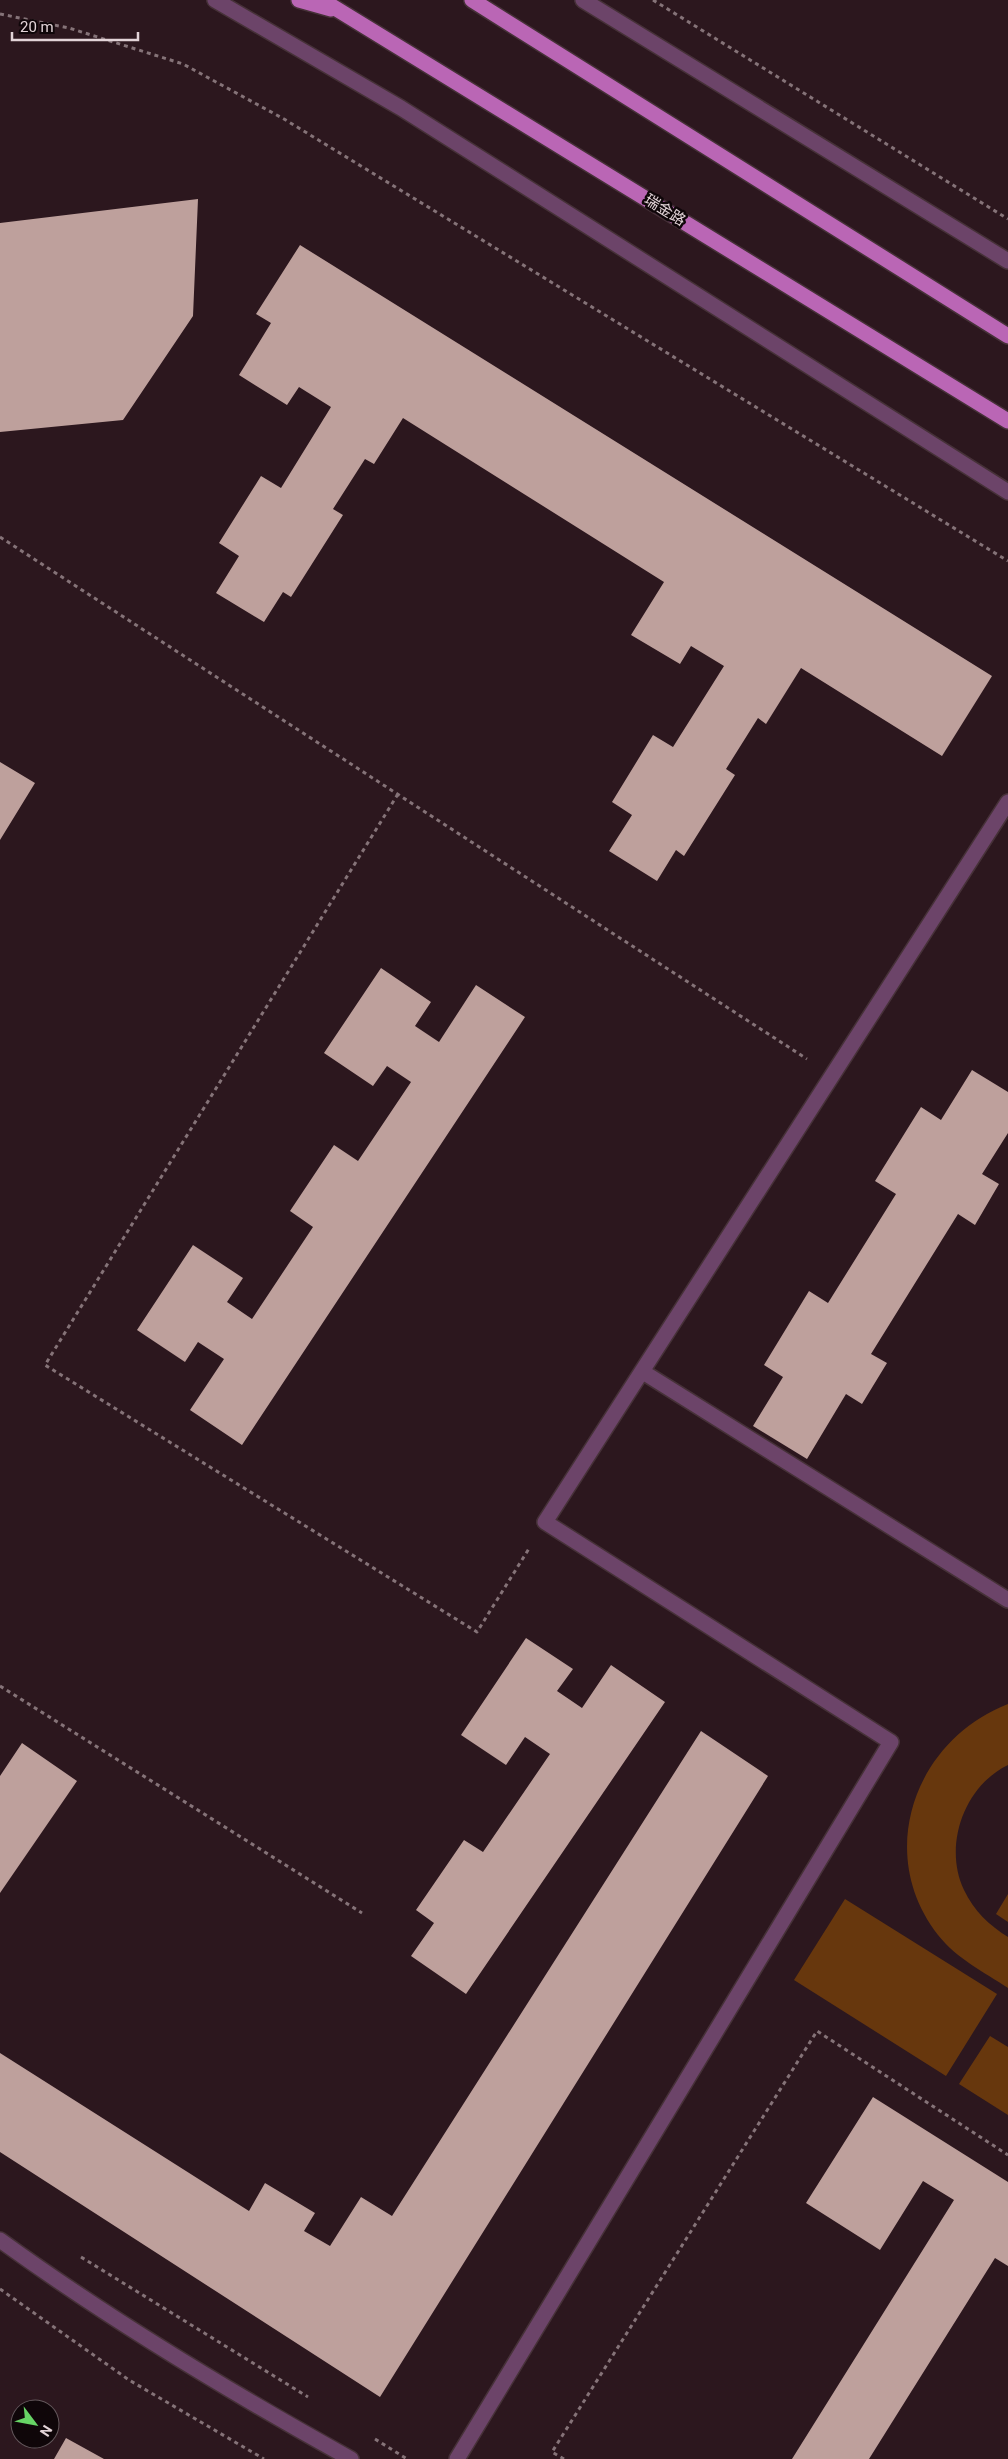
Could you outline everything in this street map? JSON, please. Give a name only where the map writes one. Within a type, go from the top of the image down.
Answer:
[{"type":"main road","points":[[299,0],[346,13]]},
{"type":"main road","name":"瑞金路","points":[[322,0],[1008,421]]},
{"type":"main road","points":[[472,0],[1008,336]]},
{"type":"street","points":[[215,0],[401,108],[1008,492]]},
{"type":"street","points":[[583,0],[1008,261]]},
{"type":"street","points":[[456,2459],[891,1742],[545,1522],[1008,802]]},
{"type":"street","points":[[643,1372],[1008,1600]]},
{"type":"street","points":[[0,2240],[58,2282],[222,2387],[351,2459]]},
{"type":"path","points":[[653,0],[1008,219]]},
{"type":"path","points":[[0,14],[69,28],[192,68],[284,119],[1008,562]]},
{"type":"path","points":[[0,538],[833,1076]]},
{"type":"path","points":[[398,794],[45,1365],[477,1632],[545,1522]]},
{"type":"path","points":[[0,1686],[362,1913]]},
{"type":"path","points":[[564,2459],[552,2452],[817,2031],[1008,2155]]},
{"type":"path","points":[[77,2254],[314,2401]]},
{"type":"path","points":[[0,2289],[129,2380],[264,2459]]},
{"type":"path","points":[[373,2438],[407,2459]]},
{"type":"shaded area","points":[[1008,1704],[1008,1765],[980,1787],[969,1802],[957,1837],[956,1855],[958,1873],[972,1905],[995,1928],[1008,1937],[1008,1988],[962,1958],[945,1944],[938,1935],[919,1903],[909,1869],[908,1835],[914,1802],[928,1771],[949,1744],[976,1721]]},
{"type":"shaded area","points":[[1008,1894],[1008,1922],[996,1914]]},
{"type":"shaded area","points":[[845,1899],[997,1994],[946,2076],[794,1980]]},
{"type":"shaded area","points":[[990,2036],[1008,2047],[1008,2115],[959,2084]]},
{"type":"building","points":[[198,199],[193,316],[123,420],[0,432],[0,223]]},
{"type":"building","points":[[300,245],[992,676],[942,756],[801,668],[766,724],[758,718],[726,769],[735,775],[684,856],[676,850],[657,881],[609,851],[632,815],[612,802],[653,735],[673,747],[724,666],[691,646],[680,664],[631,635],[664,582],[403,418],[374,464],[365,459],[333,509],[343,515],[291,597],[283,592],[264,622],[216,593],[239,556],[219,543],[261,476],[281,488],[331,407],[299,387],[287,405],[239,375],[271,323],[256,314]]},
{"type":"building","points":[[0,762],[35,783],[0,840]]},
{"type":"building","points":[[381,968],[431,1002],[415,1026],[439,1042],[476,985],[525,1017],[242,1445],[190,1410],[224,1359],[198,1342],[185,1362],[137,1330],[193,1245],[243,1278],[227,1302],[252,1319],[313,1227],[290,1211],[334,1145],[358,1161],[411,1082],[387,1066],[373,1086],[324,1053]]},
{"type":"building","points":[[972,1070],[1008,1092],[1008,1133],[982,1174],[999,1184],[975,1225],[958,1214],[871,1354],[887,1363],[862,1404],[846,1394],[807,1459],[753,1426],[783,1377],[764,1365],[809,1291],[828,1303],[896,1194],[875,1181],[921,1107],[941,1120]]},
{"type":"building","points":[[526,1638],[573,1669],[557,1691],[582,1708],[611,1665],[665,1702],[466,1994],[411,1956],[434,1923],[416,1910],[464,1840],[483,1852],[550,1754],[525,1737],[506,1765],[461,1735]]},
{"type":"building","points":[[701,1731],[768,1776],[380,2397],[0,2152],[0,2053],[249,2211],[265,2183],[315,2213],[304,2231],[330,2246],[361,2197],[392,2216]]},
{"type":"building","points":[[22,1743],[77,1781],[0,1893],[0,1776]]},
{"type":"building","points":[[873,2097],[1008,2182],[1008,2266],[995,2258],[869,2459],[792,2459],[954,2200],[923,2181],[880,2250],[806,2203]]},
{"type":"building","points":[[66,2438],[104,2459],[54,2459]]}]
